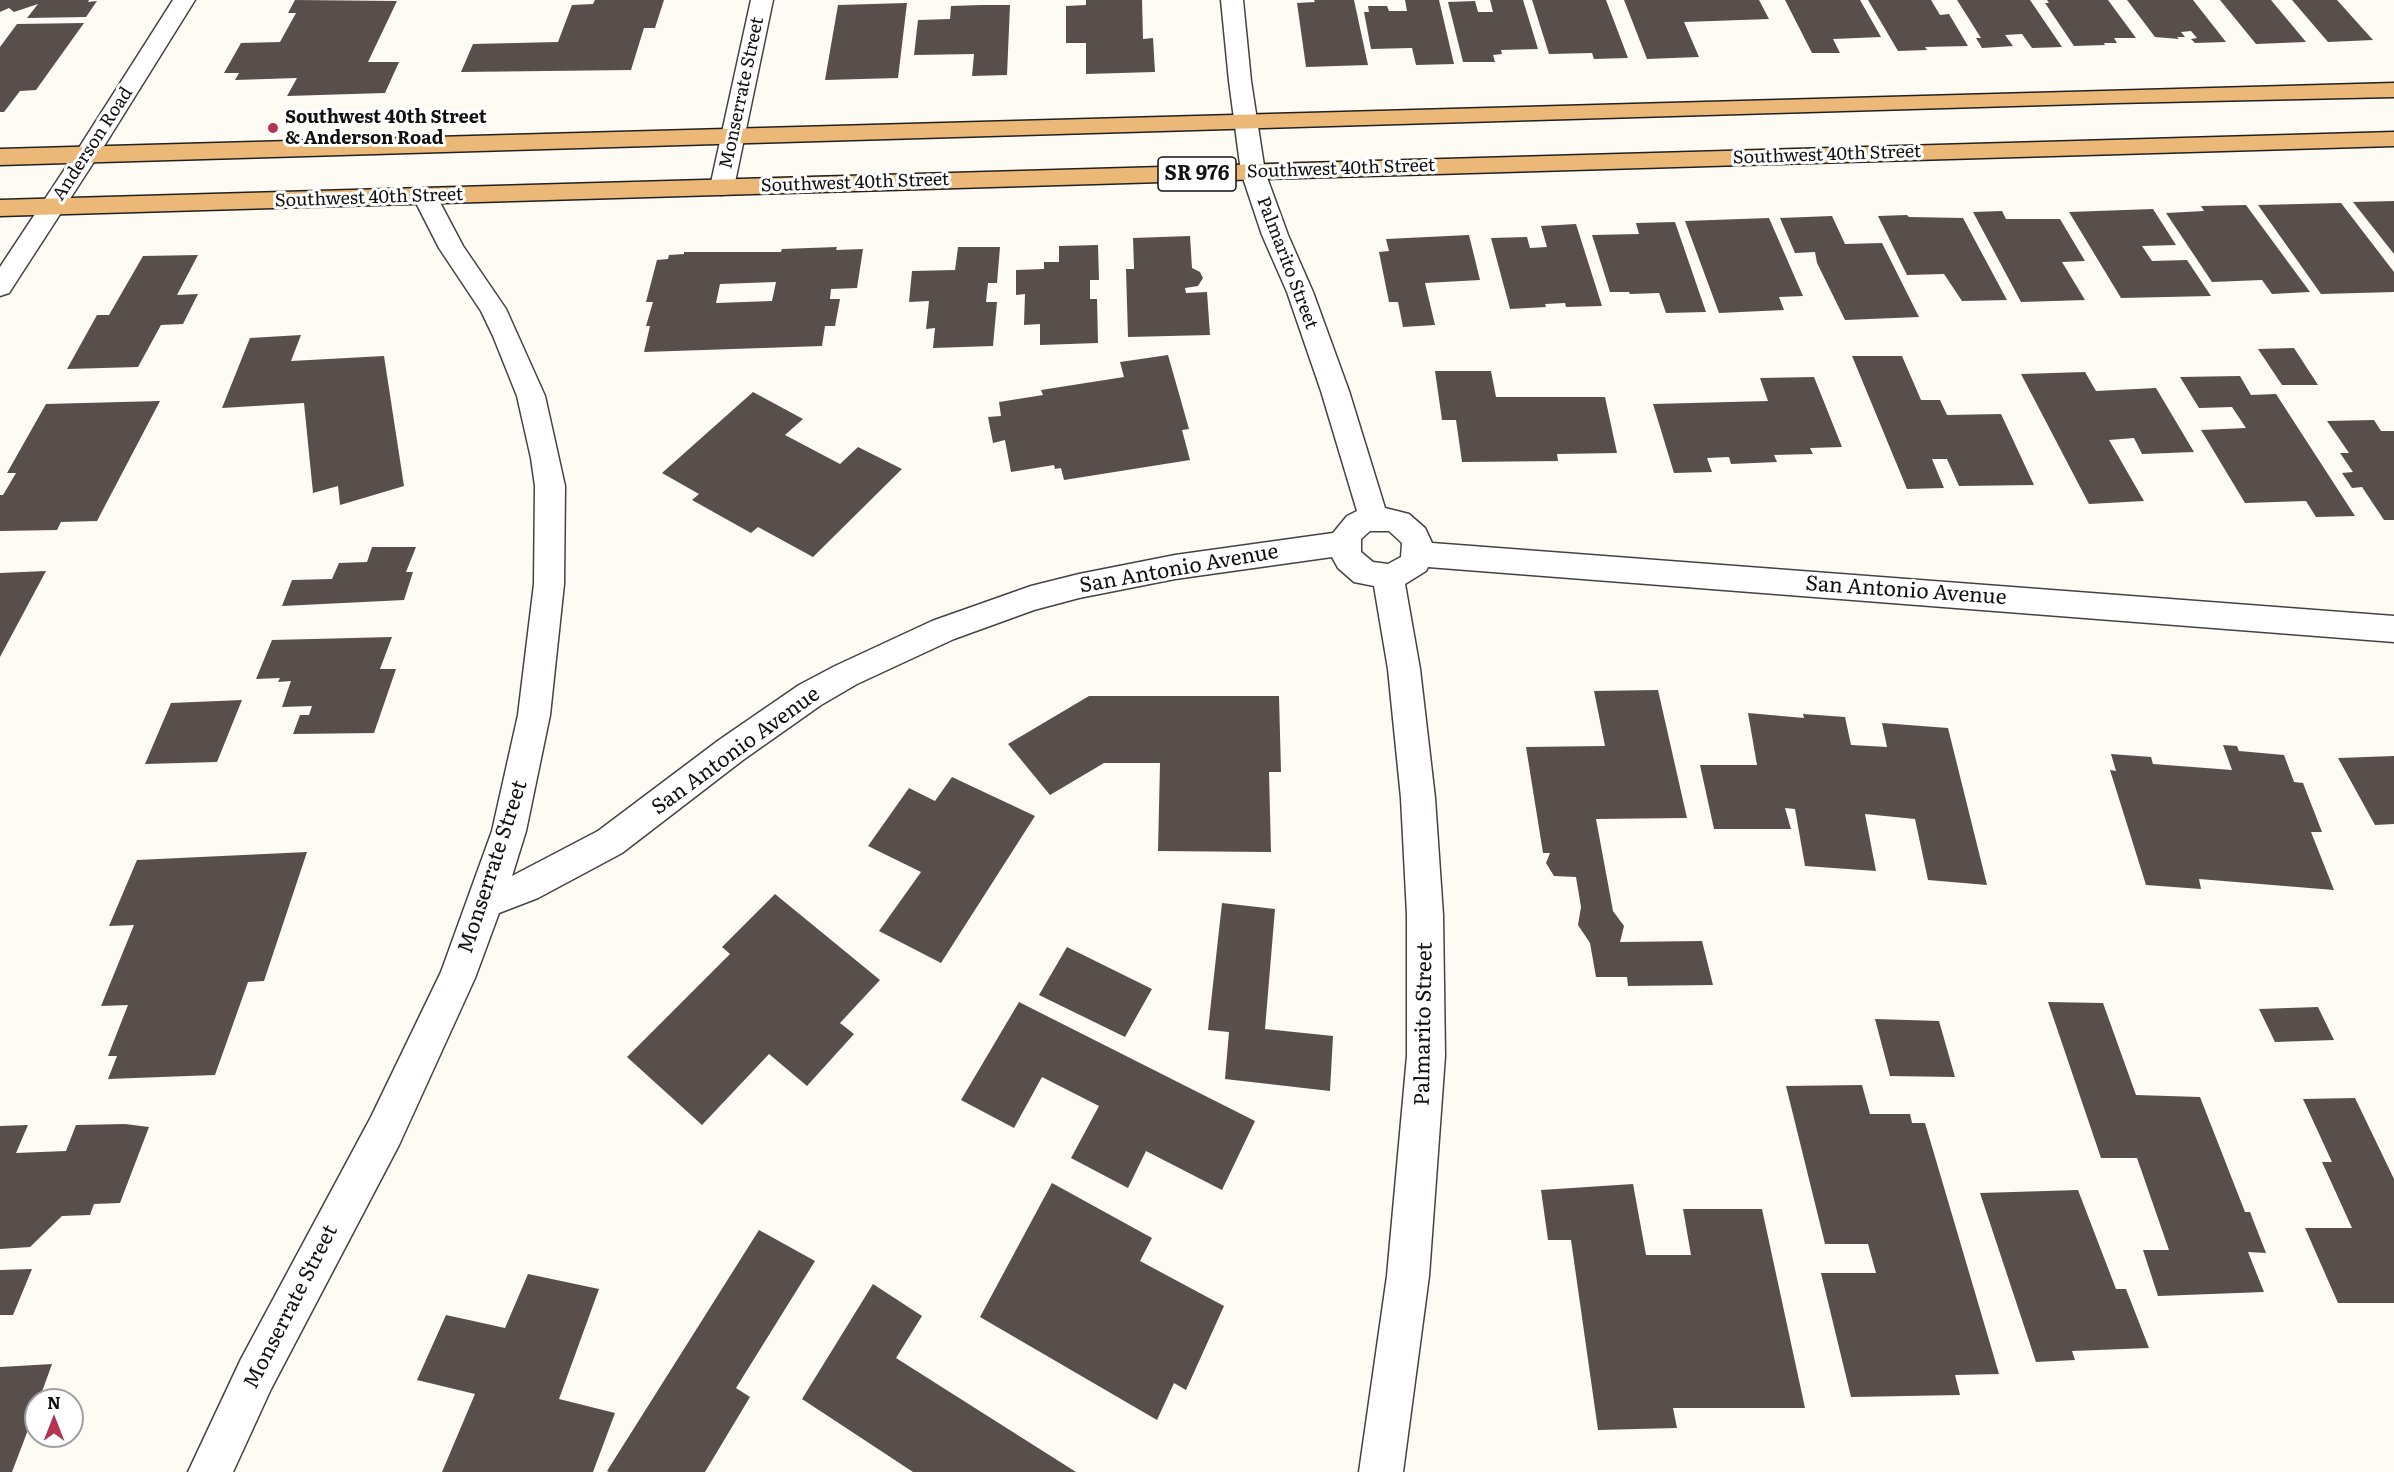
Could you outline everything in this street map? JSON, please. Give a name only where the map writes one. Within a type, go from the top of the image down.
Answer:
[{"type":"main road","points":[[0,157],[1245,123],[2104,96],[2394,90]]},
{"type":"main road","name":"Southwest 40th Street","points":[[0,208],[2394,139]]},
{"type":"street","name":"Anderson Road","points":[[0,286],[53,207],[184,0]]},
{"type":"street","name":"Monserrate Street","points":[[722,187],[762,0]]},
{"type":"street","name":"Palmarito Street","points":[[1232,0],[1245,123],[1253,172],[1275,235],[1300,292],[1328,369],[1374,519]]},
{"type":"street","name":"Monserrate Street","points":[[210,1472],[256,1374],[385,1131],[457,978],[486,901],[508,831],[534,715],[549,584],[550,486],[531,396],[519,364],[493,309],[452,248],[425,197]]},
{"type":"street","points":[[1374,519],[1386,519],[1407,528],[1418,545],[1415,563],[1408,569],[1388,576],[1365,573],[1349,560],[1344,543],[1351,530],[1358,524],[1374,519]]},
{"type":"street","name":"San Antonio Avenue","points":[[486,901],[526,887],[610,842],[740,744],[810,695],[846,675],[943,630],[1031,598],[1089,584],[1175,567],[1344,543]]},
{"type":"street","name":"San Antonio Avenue","points":[[1418,554],[2394,629]]},
{"type":"street","name":"Palmarito Street","points":[[1381,1472],[1408,1276],[1426,1056],[1425,915],[1419,809],[1404,669],[1388,576]]},
{"type":"building","points":[[0,0],[97,1],[86,17],[27,18],[38,4],[14,12],[9,8],[0,12]]},
{"type":"building","points":[[295,0],[397,1],[368,62],[399,62],[385,93],[287,96],[297,78],[235,80],[239,73],[224,73],[241,43],[280,42],[296,13],[288,13]]},
{"type":"building","points":[[595,0],[664,0],[655,28],[644,28],[631,70],[461,72],[473,44],[558,42],[572,5],[593,4]]},
{"type":"building","points":[[1086,0],[1142,0],[1143,39],[1153,38],[1155,72],[1086,74],[1086,43],[1066,43],[1066,6],[1086,5]]},
{"type":"building","points":[[1314,0],[1354,0],[1368,65],[1306,67],[1297,3],[1315,2]]},
{"type":"building","points":[[1405,0],[1439,0],[1454,64],[1416,65],[1412,48],[1371,49],[1364,12],[1369,12],[1368,6],[1387,6],[1389,11],[1407,11]]},
{"type":"building","points":[[1490,0],[1523,0],[1538,49],[1501,50],[1502,54],[1493,55],[1495,62],[1463,62],[1448,2],[1475,1],[1478,12],[1493,12]]},
{"type":"building","points":[[1532,0],[1606,0],[1628,58],[1594,59],[1592,53],[1549,54]]},
{"type":"building","points":[[1624,0],[1759,0],[1769,19],[1684,22],[1699,57],[1647,59]]},
{"type":"building","points":[[1785,0],[1860,0],[1881,37],[1833,39],[1840,53],[1812,53]]},
{"type":"building","points":[[1868,0],[1931,0],[1940,15],[1949,14],[1968,46],[1925,47],[1927,50],[1898,51]]},
{"type":"building","points":[[1957,0],[2030,0],[2062,47],[2032,48],[2022,34],[2005,35],[2013,46],[1982,48],[1976,38],[1981,38]]},
{"type":"building","points":[[2047,0],[2108,0],[2136,38],[2114,38],[2117,43],[2104,43],[2105,45],[2074,46],[2045,3],[2049,3]]},
{"type":"building","points":[[2127,0],[2193,0],[2226,42],[2195,43],[2191,39],[2197,38],[2191,31],[2181,32],[2185,37],[2177,37],[2179,39],[2155,37]]},
{"type":"building","points":[[2220,0],[2271,0],[2306,42],[2256,44]]},
{"type":"building","points":[[2292,0],[2337,0],[2373,40],[2328,42]]},
{"type":"building","points":[[907,3],[898,78],[825,80],[838,5]]},
{"type":"building","points":[[1010,5],[1007,75],[972,76],[974,54],[914,55],[918,20],[950,19],[951,6]]},
{"type":"building","points":[[84,23],[36,90],[20,91],[4,112],[0,112],[0,47],[17,24]]},
{"type":"building","points":[[2394,201],[2394,254],[2353,202]]},
{"type":"building","points":[[2341,203],[2394,272],[2394,292],[2321,294],[2258,205]]},
{"type":"building","points":[[2246,205],[2310,292],[2272,294],[2262,280],[2212,282],[2166,213],[2204,211],[2201,206]]},
{"type":"building","points":[[2153,209],[2176,245],[2142,246],[2152,261],[2187,260],[2211,296],[2121,298],[2069,212]]},
{"type":"building","points":[[2002,211],[2006,219],[2060,219],[2085,261],[2062,262],[2085,300],[2021,302],[1973,212]]},
{"type":"building","points":[[1907,215],[1909,217],[1963,218],[2007,300],[1962,301],[1944,274],[1907,275],[1878,216]]},
{"type":"building","points":[[1832,216],[1845,244],[1882,243],[1919,317],[1845,320],[1817,263],[1815,252],[1795,253],[1780,218]]},
{"type":"building","points":[[1769,218],[1803,296],[1779,297],[1784,310],[1719,313],[1685,221]]},
{"type":"building","points":[[1675,222],[1706,312],[1666,313],[1659,293],[1610,292],[1592,235],[1639,234],[1636,223]]},
{"type":"building","points":[[1576,224],[1602,306],[1566,307],[1565,303],[1545,304],[1546,307],[1510,309],[1491,238],[1527,237],[1530,248],[1547,247],[1541,226]]},
{"type":"building","points":[[1469,235],[1480,280],[1425,283],[1435,325],[1403,327],[1398,302],[1389,302],[1379,252],[1389,251],[1386,239]]},
{"type":"building","points":[[1190,236],[1192,268],[1200,272],[1203,278],[1198,286],[1185,288],[1186,293],[1207,292],[1210,335],[1128,337],[1126,269],[1134,269],[1133,238]]},
{"type":"building","points":[[1098,245],[1099,280],[1090,280],[1090,299],[1097,299],[1098,343],[1040,345],[1040,324],[1024,325],[1025,294],[1016,295],[1016,270],[1044,269],[1044,262],[1059,262],[1059,246]]},
{"type":"building","points":[[837,247],[836,250],[863,249],[857,288],[831,289],[830,299],[840,299],[835,326],[825,326],[822,346],[644,352],[650,326],[646,326],[653,302],[646,302],[657,260],[668,259],[669,255],[684,254],[684,252],[781,252],[782,249]],"holes":[[[776,282],[772,301],[716,303],[720,284]]]},
{"type":"building","points":[[958,247],[1000,247],[997,283],[988,283],[986,302],[997,302],[993,346],[933,348],[935,328],[926,329],[929,301],[909,302],[912,271],[955,270]]},
{"type":"building","points":[[198,255],[177,295],[198,294],[183,324],[161,325],[138,367],[67,369],[97,315],[109,315],[143,256]]},
{"type":"building","points":[[301,335],[291,361],[384,356],[404,486],[340,505],[338,486],[313,493],[304,403],[222,408],[250,338]]},
{"type":"building","points":[[2294,348],[2318,385],[2282,385],[2258,349]]},
{"type":"building","points":[[1168,355],[1189,429],[1182,430],[1190,460],[1064,480],[1061,468],[1055,469],[1054,465],[1011,472],[1005,440],[993,443],[988,417],[1001,416],[999,402],[1043,395],[1041,390],[1124,377],[1120,362]]},
{"type":"building","points":[[1852,356],[1902,356],[1921,400],[1940,400],[1947,415],[2001,414],[2034,485],[1959,486],[1947,459],[1932,459],[1944,488],[1907,489]]},
{"type":"building","points":[[1435,371],[1491,371],[1496,397],[1605,397],[1617,453],[1557,454],[1558,461],[1462,462],[1456,420],[1442,420]]},
{"type":"building","points":[[2085,372],[2096,391],[2156,388],[2194,452],[2142,454],[2134,438],[2109,440],[2144,501],[2089,504],[2021,374]]},
{"type":"building","points":[[2240,376],[2251,395],[2276,394],[2355,516],[2316,517],[2306,501],[2245,503],[2201,430],[2246,428],[2232,407],[2199,408],[2180,377]]},
{"type":"building","points":[[1814,377],[1842,447],[1810,448],[1813,454],[1774,455],[1777,462],[1731,464],[1729,457],[1707,458],[1712,472],[1674,473],[1653,404],[1768,401],[1760,378]]},
{"type":"building","points":[[753,392],[803,419],[785,435],[840,464],[858,447],[902,469],[813,557],[758,527],[751,533],[692,500],[699,494],[662,473]]},
{"type":"building","points":[[160,401],[97,521],[61,522],[57,530],[0,531],[0,495],[3,495],[16,473],[7,473],[46,404]]},
{"type":"building","points":[[2374,420],[2381,431],[2394,431],[2394,520],[2384,520],[2362,487],[2352,488],[2342,473],[2353,472],[2340,453],[2349,453],[2327,421]]},
{"type":"building","points":[[372,547],[416,547],[406,572],[413,572],[404,600],[282,606],[292,580],[332,579],[339,563],[367,562]]},
{"type":"building","points":[[46,571],[0,657],[0,573]]},
{"type":"building","points":[[392,637],[380,669],[396,669],[374,733],[293,734],[300,715],[309,715],[312,706],[282,707],[291,681],[278,682],[280,678],[256,679],[272,640]]},
{"type":"building","points":[[1658,690],[1687,818],[1596,819],[1613,911],[1624,926],[1620,942],[1702,941],[1713,985],[1628,986],[1627,977],[1596,977],[1590,943],[1578,925],[1581,907],[1576,877],[1554,876],[1546,863],[1550,853],[1543,853],[1526,747],[1605,746],[1594,691]]},
{"type":"building","points":[[1089,696],[1279,696],[1281,772],[1269,772],[1271,852],[1158,851],[1160,763],[1104,763],[1050,795],[1008,744]]},
{"type":"building","points":[[242,700],[217,762],[145,764],[171,703]]},
{"type":"building","points":[[1748,713],[1804,718],[1803,714],[1845,717],[1851,745],[1887,747],[1882,723],[1948,728],[1987,885],[1928,880],[1915,819],[1865,814],[1876,871],[1805,866],[1795,809],[1785,808],[1791,829],[1714,829],[1700,765],[1757,765]]},
{"type":"building","points":[[2223,745],[2237,746],[2239,751],[2284,755],[2294,782],[2303,783],[2322,832],[2311,832],[2334,890],[2199,879],[2201,889],[2146,885],[2110,770],[2116,771],[2111,754],[2151,757],[2153,764],[2232,770]]},
{"type":"building","points":[[2394,756],[2394,824],[2375,825],[2338,758]]},
{"type":"building","points":[[952,777],[1035,816],[941,963],[879,931],[921,872],[868,846],[909,788],[935,801]]},
{"type":"building","points":[[307,852],[264,981],[248,982],[215,1075],[108,1079],[117,1056],[108,1056],[128,1005],[101,1006],[134,925],[109,926],[137,860]]},
{"type":"building","points":[[775,894],[880,980],[840,1023],[854,1034],[807,1086],[769,1054],[702,1125],[627,1057],[730,954],[722,947]]},
{"type":"building","points":[[1222,903],[1275,909],[1265,1029],[1333,1036],[1330,1091],[1225,1079],[1229,1032],[1208,1030]]},
{"type":"building","points":[[1067,947],[1152,989],[1125,1037],[1039,995]]},
{"type":"building","points":[[1019,1002],[1255,1121],[1222,1190],[1146,1151],[1128,1188],[1071,1158],[1099,1106],[1042,1077],[1014,1128],[961,1100]]},
{"type":"building","points":[[2048,1002],[2103,1003],[2136,1095],[2200,1097],[2245,1212],[2250,1212],[2266,1253],[2248,1252],[2264,1292],[2158,1296],[2143,1250],[2169,1250],[2137,1158],[2101,1158]]},
{"type":"building","points":[[2318,1007],[2334,1040],[2275,1042],[2259,1009]]},
{"type":"building","points":[[1875,1019],[1939,1021],[1955,1077],[1890,1076]]},
{"type":"building","points":[[1862,1085],[1870,1114],[1910,1114],[1912,1123],[1925,1123],[1999,1374],[1955,1375],[1960,1395],[1851,1397],[1821,1273],[1876,1273],[1868,1244],[1825,1244],[1786,1086]]},
{"type":"building","points":[[2355,1098],[2394,1179],[2394,1303],[2338,1303],[2305,1228],[2352,1228],[2322,1162],[2332,1162],[2303,1099]]},
{"type":"building","points":[[125,1124],[149,1127],[120,1203],[94,1204],[90,1215],[62,1216],[30,1247],[0,1249],[0,1126],[28,1125],[16,1153],[66,1151],[76,1125]]},
{"type":"building","points":[[1052,1183],[1152,1238],[1140,1261],[1224,1306],[1186,1390],[1174,1383],[1157,1420],[980,1317]]},
{"type":"building","points":[[1633,1184],[1646,1255],[1691,1255],[1683,1209],[1762,1209],[1805,1408],[1673,1408],[1677,1428],[1598,1430],[1571,1240],[1548,1240],[1541,1190]]},
{"type":"building","points":[[2078,1190],[2116,1289],[2126,1289],[2149,1348],[2072,1351],[2075,1360],[2036,1362],[1980,1193]]},
{"type":"building","points":[[759,1230],[815,1261],[736,1388],[750,1397],[705,1472],[607,1471]]},
{"type":"building","points":[[32,1269],[13,1315],[0,1315],[0,1270]]},
{"type":"building","points":[[528,1274],[599,1289],[559,1399],[615,1413],[593,1472],[442,1472],[475,1394],[417,1380],[446,1315],[505,1328]]},
{"type":"building","points":[[873,1284],[922,1316],[896,1358],[1076,1472],[913,1472],[802,1399]]},
{"type":"building","points":[[52,1364],[43,1388],[24,1388],[24,1440],[12,1472],[0,1472],[0,1367]]},
{"type":"place","name":"Southwest 40th Street & Anderson Road","points":[[273,128]]}]
